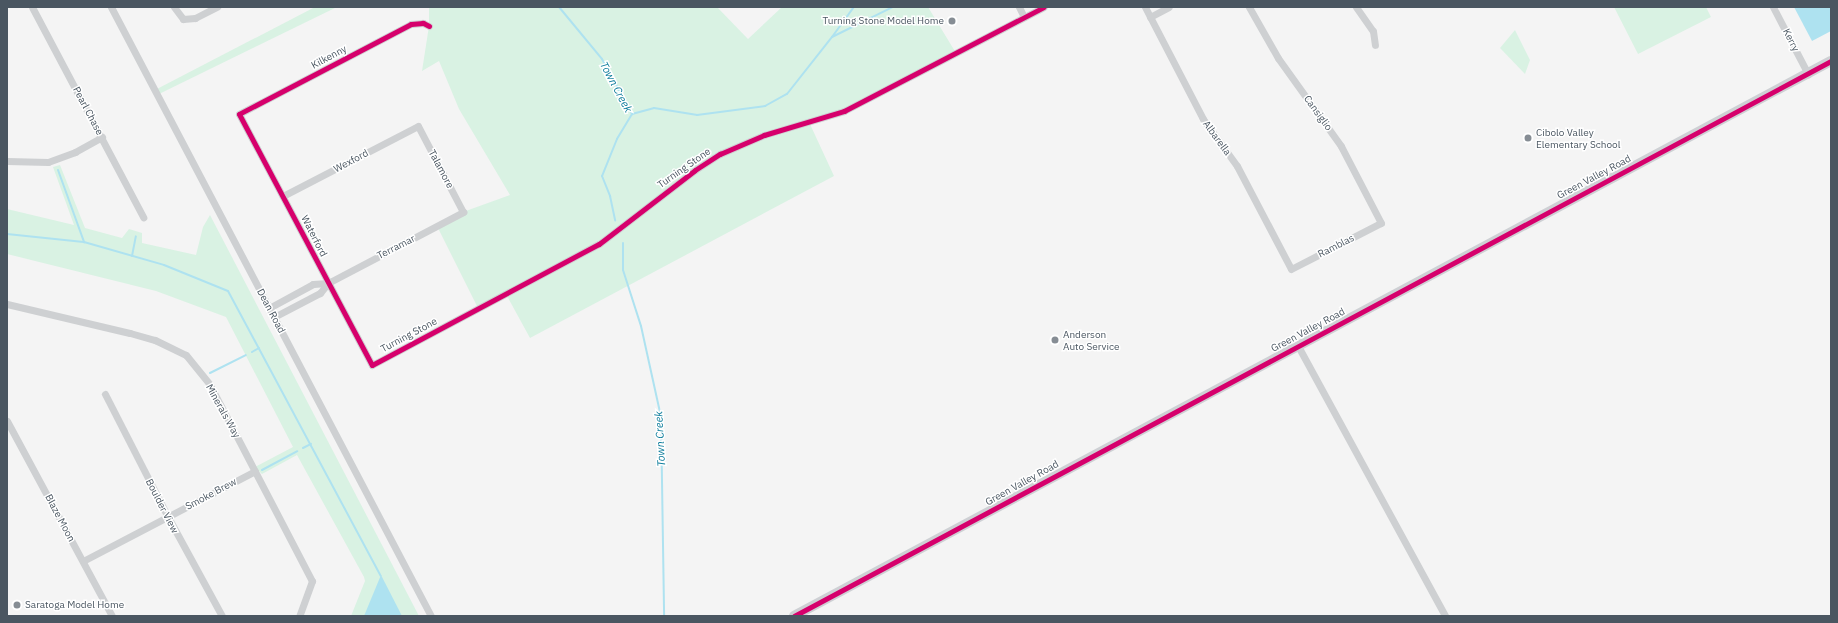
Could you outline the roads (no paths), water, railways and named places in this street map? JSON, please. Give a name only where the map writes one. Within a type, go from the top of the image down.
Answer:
[{"type":"street","name":"Pearl Chase","points":[[32,7],[143,217]]},
{"type":"street","name":"Dean Road","points":[[111,7],[431,616]]},
{"type":"street","points":[[174,7],[183,19],[195,18],[217,7]]},
{"type":"street","points":[[1019,7],[1024,18]]},
{"type":"street","name":"Turning Stone","points":[[372,365],[599,244],[695,170],[741,144],[844,111],[1044,7]]},
{"type":"street","name":"Albarella","points":[[1145,7],[1203,120],[1238,166],[1291,269]]},
{"type":"street","points":[[1150,17],[1169,7]]},
{"type":"street","name":"Cansiglio","points":[[1249,7],[1278,58],[1341,146],[1380,222]]},
{"type":"street","points":[[1356,7],[1373,31],[1375,45]]},
{"type":"street","name":"Kerry","points":[[1773,7],[1808,74]]},
{"type":"street","name":"Kilkenny","points":[[239,114],[411,24],[423,23],[430,26]]},
{"type":"street","name":"Green Valley Road","points":[[794,616],[1831,61]]},
{"type":"street","name":"Waterford","points":[[239,114],[372,365]]},
{"type":"street","name":"Wexford","points":[[283,196],[418,126]]},
{"type":"street","name":"Talamore","points":[[418,126],[463,212]]},
{"type":"street","points":[[7,161],[48,162],[75,152],[102,137]]},
{"type":"street","name":"Terramar","points":[[269,308],[313,284],[328,282],[463,212]]},
{"type":"street","name":"Ramblas","points":[[1291,269],[1380,222]]},
{"type":"street","name":"Terramar","points":[[274,317],[320,293],[328,282]]},
{"type":"street","name":"Minerals Way","points":[[7,304],[142,336],[186,355],[210,385],[312,581],[299,616]]},
{"type":"street","points":[[1298,346],[1445,616]]},
{"type":"street","name":"Boulder View","points":[[105,394],[168,517],[222,616]]},
{"type":"street","name":"Blaze Moon","points":[[7,421],[112,616]]},
{"type":"street","name":"Smoke Brew","points":[[83,561],[255,471]]},
{"type":"water","points":[[1794,7],[1831,7],[1831,31],[1812,41]]},
{"type":"water","points":[[381,575],[402,616],[364,616]]},
{"type":"waterway","name":"Town Creek","points":[[559,7],[602,59],[632,114],[617,139],[602,176],[610,196],[615,220]]},
{"type":"waterway","points":[[832,37],[854,7]]},
{"type":"waterway","points":[[632,114],[654,108],[697,115],[765,106],[787,94],[832,37],[893,7]]},
{"type":"waterway","points":[[58,170],[84,242]]},
{"type":"waterway","points":[[7,234],[84,242],[164,265],[228,291],[381,576]]},
{"type":"waterway","points":[[132,256],[136,236]]},
{"type":"waterway","name":"Town Creek","points":[[623,243],[623,270],[641,326],[661,417],[664,616]]},
{"type":"waterway","points":[[252,352],[259,348]]},
{"type":"waterway","points":[[210,373],[246,355]]},
{"type":"waterway","points":[[303,448],[311,444]]},
{"type":"waterway","points":[[262,470],[297,451]]},
{"type":"place","name":"Turning Stone Model Home","points":[[952,21]]},
{"type":"place","name":"Cibolo Valley Elementary School","points":[[1528,138]]},
{"type":"place","name":"Anderson Auto Service","points":[[1055,340]]},
{"type":"place","name":"Saratoga Model Home","points":[[17,605]]}]
